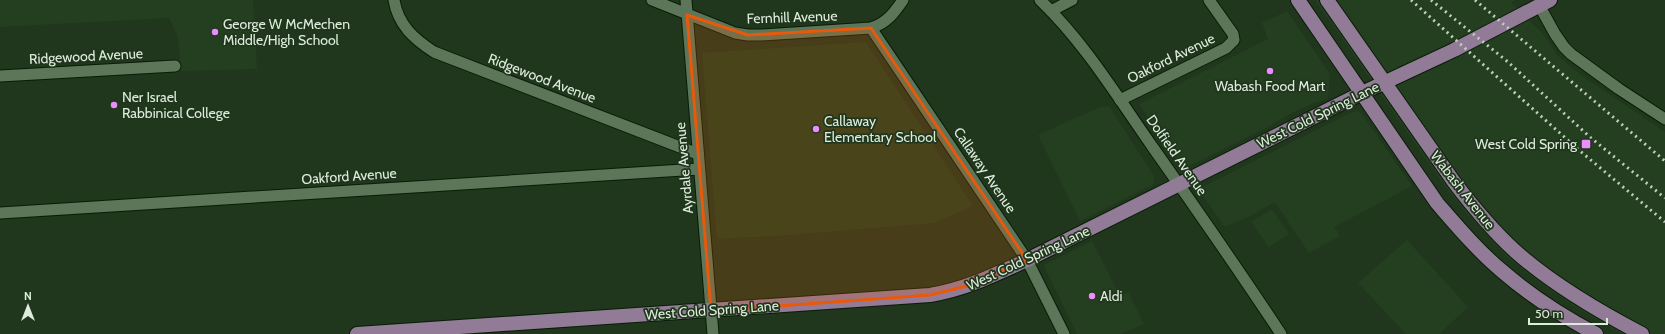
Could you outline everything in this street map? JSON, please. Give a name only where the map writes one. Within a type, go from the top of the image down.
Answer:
[{"type":"main road","name":"Wabash Avenue","points":[[1298,0],[1437,203],[1477,248],[1501,271],[1535,297],[1572,321],[1596,334]]},
{"type":"main road","name":"Wabash Avenue","points":[[1327,0],[1466,198],[1494,230],[1515,251],[1544,275],[1583,300],[1642,334]]},
{"type":"main road","name":"West Cold Spring Lane","points":[[357,334],[930,295],[950,292],[979,283],[1027,260],[1362,93],[1454,50],[1545,3]]},
{"type":"street","name":"Fernhill Avenue","points":[[652,0],[735,33],[748,35],[871,28],[880,25],[888,19],[903,0]]},
{"type":"street","name":"Ayrdale Avenue","points":[[686,0],[713,334]]},
{"type":"street","name":"Dolfield Avenue","points":[[1040,0],[1088,55],[1179,184],[1281,334]]},
{"type":"street","points":[[1051,11],[1072,0]]},
{"type":"street","name":"Oakford Avenue","points":[[1120,100],[1226,48],[1234,40],[1228,26],[1210,0]]},
{"type":"street","name":"Ridgewood Avenue","points":[[395,3],[404,26],[411,36],[434,52],[698,154]]},
{"type":"street","points":[[1545,3],[1555,34],[1571,54],[1619,90],[1665,118]]},
{"type":"street","name":"Callaway Avenue","points":[[871,28],[1027,260],[1064,334]]},
{"type":"street","name":"Ridgewood Avenue","points":[[0,76],[175,66]]},
{"type":"street","name":"Oakford Avenue","points":[[0,213],[699,169]]},
{"type":"highlighted area","points":[[687,15],[748,35],[871,28],[1027,260],[979,283],[930,295],[711,311]]},
{"type":"shaded area","name":"George W McMechen Middle/High School","points":[[0,0],[253,0],[257,69],[181,71],[178,37],[169,18],[0,27]]},
{"type":"shaded area","points":[[1315,0],[1515,0],[1511,3],[1543,34],[1558,56],[1581,75],[1665,132],[1665,334],[1622,334],[1578,309],[1508,258],[1468,215],[1446,188]]},
{"type":"shaded area","points":[[1287,11],[1330,74],[1328,99],[1311,104],[1187,167],[1182,167],[1139,104],[1268,39],[1262,23]]},
{"type":"shaded area","name":"Callaway Elementary School","points":[[866,42],[973,206],[934,223],[789,235],[717,239],[702,53]]},
{"type":"shaded area","points":[[1109,106],[1154,176],[1154,184],[1080,221],[1038,135],[1100,107]]},
{"type":"shaded area","points":[[1358,111],[1362,114],[1412,186],[1334,227],[1340,236],[1309,253],[1275,202],[1248,217],[1225,227],[1198,189],[1352,112]]},
{"type":"shaded area","points":[[1272,209],[1289,234],[1269,247],[1251,222]]},
{"type":"shaded area","points":[[1407,240],[1468,307],[1439,334],[1406,334],[1358,283]]},
{"type":"shaded area","name":"Aldi","points":[[1092,241],[1120,296],[1128,292],[1144,324],[1121,334],[1077,334],[1044,265]]},
{"type":"railway","points":[[1411,0],[1580,151],[1665,222]]},
{"type":"railway","points":[[1431,0],[1508,62],[1591,138],[1665,198]]},
{"type":"railway","points":[[1475,0],[1665,161]]},
{"type":"place","name":"George W McMechen Middle/High School","points":[[215,32]]},
{"type":"place","name":"Wabash Food Mart","points":[[1270,71]]},
{"type":"place","name":"Ner Israel Rabbinical College","points":[[114,105]]},
{"type":"place","name":"Callaway Elementary School","points":[[816,129]]},
{"type":"place","name":"West Cold Spring","points":[[1586,144]]},
{"type":"place","name":"Aldi","points":[[1092,296]]}]
